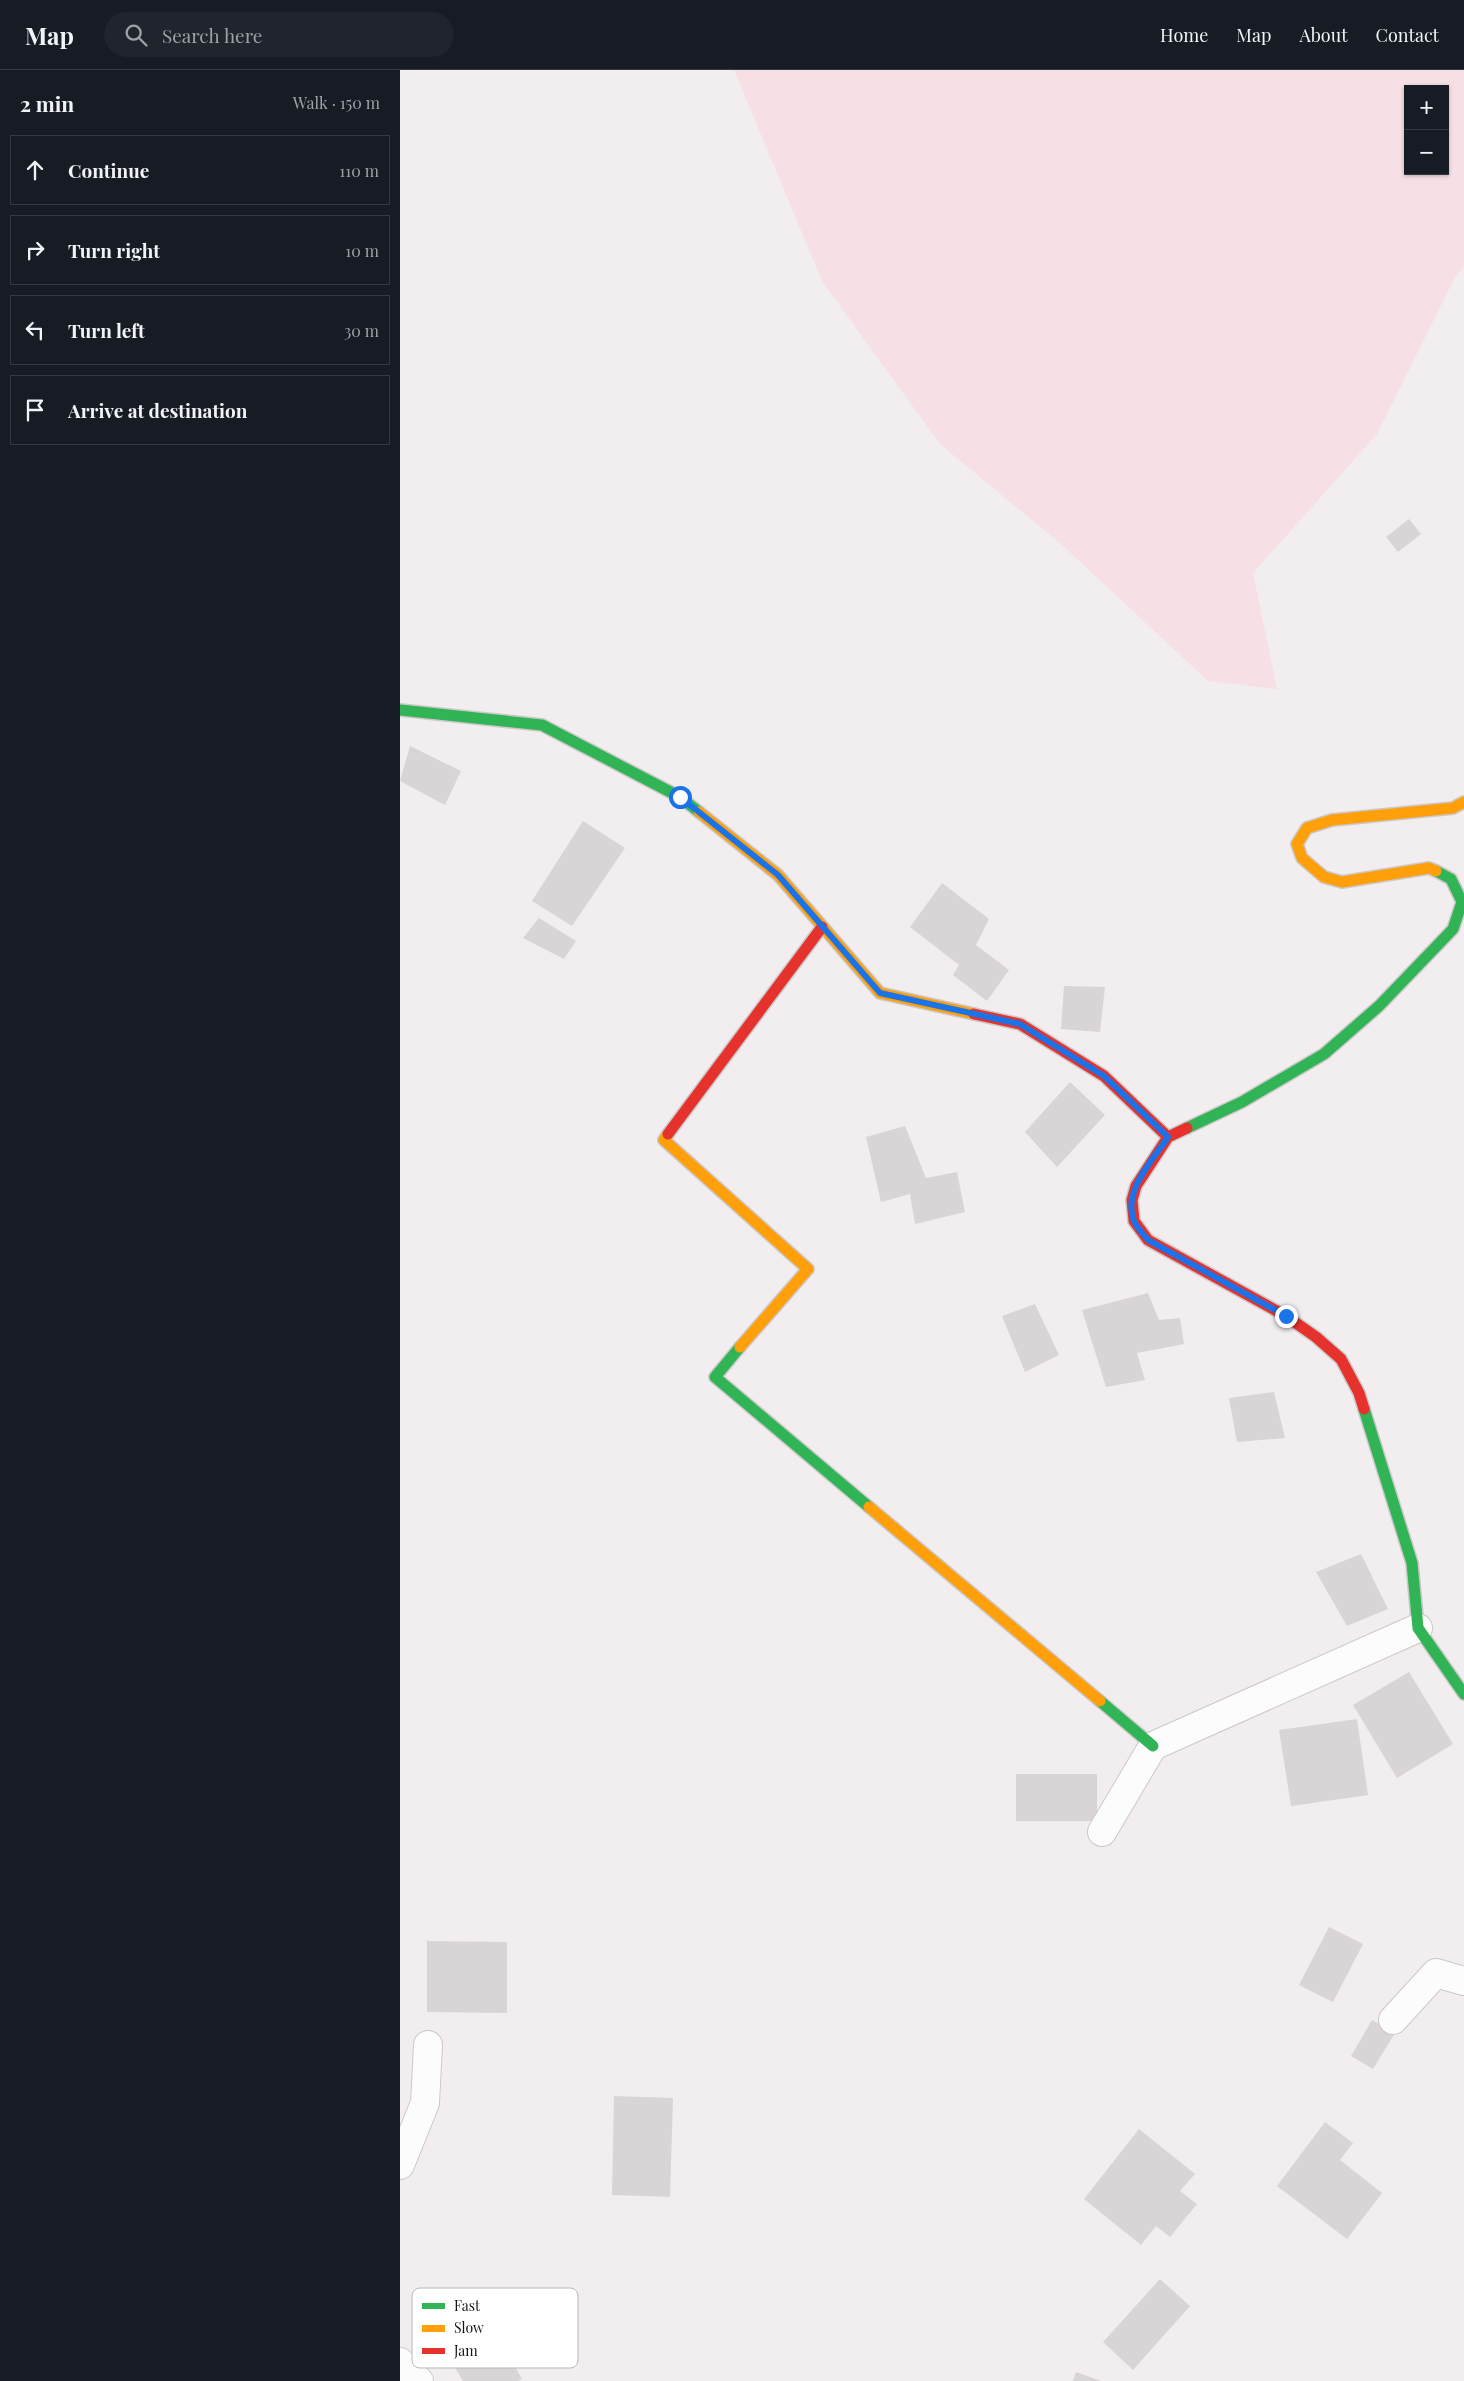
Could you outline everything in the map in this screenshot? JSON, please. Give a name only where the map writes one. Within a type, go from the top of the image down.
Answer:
[{"type":"street","points":[[400,710],[542,725],[680,797],[778,875],[880,993],[1020,1024],[1104,1076],[1168,1137]]},
{"type":"street","points":[[1464,802],[1453,808],[1332,820],[1307,828],[1297,844],[1302,858],[1324,877],[1342,882],[1429,868],[1451,879],[1458,890],[1462,902],[1453,928],[1379,1006],[1324,1054],[1242,1102],[1168,1137],[1136,1186],[1132,1200],[1134,1221],[1148,1240],[1286,1316],[1316,1337],[1341,1359],[1359,1393],[1412,1563],[1418,1628],[1464,1694]]},
{"type":"street","points":[[822,927],[664,1140],[808,1269],[715,1377],[1153,1746]]},
{"type":"street","points":[[1102,1832],[1153,1746],[1418,1628]]},
{"type":"street","points":[[1393,2020],[1436,1973],[1464,1981]]},
{"type":"street","points":[[400,2165],[425,2103],[428,2045]]},
{"type":"street","points":[[400,2362],[419,2381]]},
{"type":"shaded area","points":[[734,70],[1464,70],[1464,267],[1455,277],[1377,434],[1253,573],[1277,689],[1208,681],[1061,544],[940,444],[822,281]]},
{"type":"building","points":[[1409,519],[1421,534],[1398,552],[1386,537]]},
{"type":"building","points":[[410,746],[461,771],[445,805],[400,781]]},
{"type":"building","points":[[583,821],[625,848],[572,926],[532,901]]},
{"type":"building","points":[[942,883],[989,919],[976,945],[1009,970],[987,1001],[953,975],[959,965],[910,927]]},
{"type":"building","points":[[539,918],[576,941],[564,959],[523,938]]},
{"type":"building","points":[[1064,986],[1105,987],[1100,1032],[1061,1029]]},
{"type":"building","points":[[1070,1082],[1105,1115],[1057,1167],[1025,1132]]},
{"type":"building","points":[[905,1126],[926,1178],[957,1172],[965,1212],[915,1224],[910,1194],[881,1202],[866,1137]]},
{"type":"building","points":[[1148,1293],[1159,1320],[1180,1318],[1184,1344],[1137,1353],[1145,1380],[1106,1387],[1082,1310]]},
{"type":"building","points":[[1035,1304],[1059,1355],[1025,1372],[1002,1316]]},
{"type":"building","points":[[1274,1392],[1285,1438],[1237,1442],[1229,1398]]},
{"type":"building","points":[[1361,1554],[1388,1609],[1347,1626],[1316,1572]]},
{"type":"building","points":[[1409,1672],[1453,1744],[1397,1778],[1353,1705]]},
{"type":"building","points":[[1357,1719],[1368,1795],[1291,1806],[1279,1730]]},
{"type":"building","points":[[1016,1774],[1097,1774],[1097,1821],[1016,1821]]},
{"type":"building","points":[[1329,1927],[1363,1944],[1333,2002],[1299,1985]]},
{"type":"building","points":[[427,1941],[507,1942],[507,2013],[427,2012]]},
{"type":"building","points":[[1372,2020],[1395,2033],[1373,2069],[1351,2056]]},
{"type":"building","points":[[614,2096],[673,2098],[670,2197],[612,2195]]},
{"type":"building","points":[[1325,2122],[1353,2143],[1340,2160],[1382,2193],[1347,2239],[1277,2186]]},
{"type":"building","points":[[1139,2129],[1195,2174],[1180,2191],[1197,2204],[1170,2237],[1156,2226],[1141,2245],[1084,2199]]},
{"type":"building","points":[[1160,2279],[1190,2306],[1133,2370],[1103,2342]]},
{"type":"building","points":[[455,2368],[516,2368],[522,2379],[518,2381],[463,2381]]},
{"type":"building","points":[[1076,2372],[1101,2381],[1073,2381]]},
{"type":"traffic: fast","points":[[400,710],[542,725],[680,797],[699,812]]},
{"type":"traffic: fast","points":[[1187,1128],[1242,1102],[1324,1054],[1379,1006],[1453,929],[1462,902],[1451,879],[1436,871]]},
{"type":"traffic: fast","points":[[740,1347],[715,1377],[869,1507]]},
{"type":"traffic: fast","points":[[1364,1409],[1412,1563],[1418,1628],[1464,1694]]},
{"type":"traffic: fast","points":[[1100,1701],[1153,1746]]},
{"type":"traffic: slow","points":[[1436,871],[1429,868],[1342,882],[1324,877],[1302,858],[1297,844],[1307,828],[1332,820],[1453,808],[1464,802]]},
{"type":"traffic: slow","points":[[699,812],[778,875],[880,993],[974,1014]]},
{"type":"traffic: slow","points":[[668,1134],[664,1140],[808,1269],[740,1347]]},
{"type":"traffic: slow","points":[[869,1507],[1100,1701]]},
{"type":"traffic: jam","points":[[668,1134],[822,927]]},
{"type":"traffic: jam","points":[[974,1014],[1020,1024],[1104,1076],[1168,1137]]},
{"type":"traffic: jam","points":[[1187,1128],[1168,1137],[1136,1186],[1132,1200],[1134,1221],[1148,1240],[1286,1316],[1316,1337],[1341,1359],[1359,1393],[1364,1409]]},
{"type":"route","points":[[680,797],[778,875],[880,993],[1020,1024],[1104,1076],[1168,1137],[1136,1186],[1132,1200],[1134,1221],[1148,1240],[1286,1316]]}]
